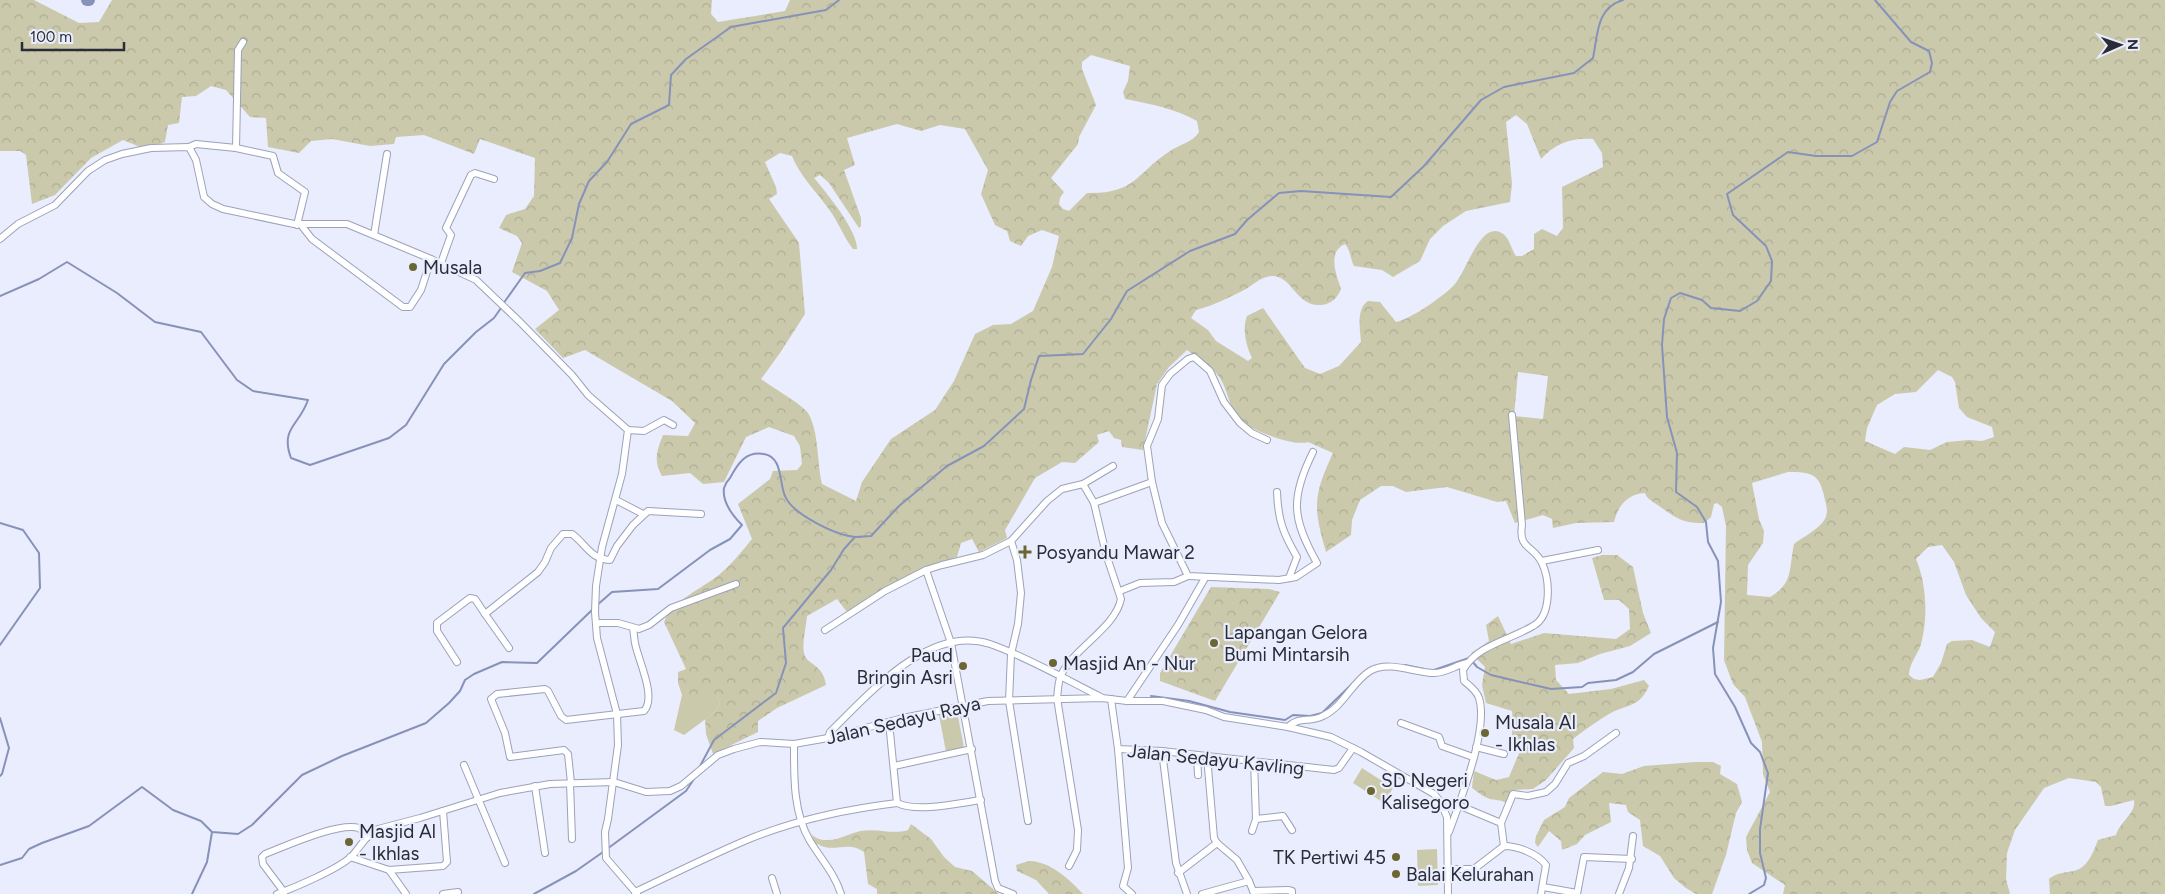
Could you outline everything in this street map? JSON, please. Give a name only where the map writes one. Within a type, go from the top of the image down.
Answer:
[{"type":"street","points":[[236,148],[238,50],[243,42]]},
{"type":"street","points":[[0,239],[18,224],[55,205],[88,171],[106,160],[122,154],[151,148],[189,147],[196,144],[236,148],[272,156],[278,173],[305,192],[299,225]]},
{"type":"street","points":[[189,147],[196,160],[204,197],[208,202],[223,209],[299,225],[347,224],[441,263],[476,280],[572,375],[588,395],[628,430],[644,431],[664,420],[673,425]]},
{"type":"street","points":[[374,235],[387,154]]},
{"type":"street","points":[[441,263],[452,235],[446,228],[471,175],[475,173],[494,179]]},
{"type":"street","points":[[299,225],[312,239],[403,307],[410,307],[421,290],[431,259]]},
{"type":"street","points":[[1188,576],[1164,529],[1152,482],[1147,446],[1158,419],[1162,385],[1170,374],[1188,359],[1194,357],[1210,372],[1224,402],[1240,423],[1252,433],[1267,440]]},
{"type":"street","points":[[1288,727],[1297,720],[1316,719],[1325,716],[1364,677],[1376,669],[1407,668],[1428,673],[1439,673],[1470,660],[1487,647],[1520,634],[1538,624],[1546,607],[1547,578],[1542,561],[1522,542],[1520,535],[1522,525],[1512,415]]},
{"type":"street","points":[[628,430],[616,500],[600,559],[595,612],[597,638],[602,662],[617,714],[618,745],[604,841],[606,858],[636,893],[751,838],[802,822],[865,807],[897,803],[906,806],[927,806],[981,800]]},
{"type":"street","points":[[1120,592],[1140,583],[1174,582],[1188,576],[1258,580],[1296,577],[1317,563],[1301,533],[1297,514],[1299,486],[1313,452]]},
{"type":"street","points":[[825,630],[885,591],[926,570],[983,555],[1011,542],[1048,501],[1062,489],[1083,484],[1113,466]]},
{"type":"street","points":[[1094,503],[1152,482]]},
{"type":"street","points":[[1069,866],[1077,850],[1078,830],[1057,698],[1060,677],[1067,664],[1116,611],[1121,599],[1106,554],[1094,503],[1083,484]]},
{"type":"street","points":[[1277,492],[1281,527],[1297,557],[1289,578]]},
{"type":"street","points":[[616,500],[643,514]]},
{"type":"street","points":[[485,614],[538,572],[551,548],[565,532],[575,536],[587,550],[600,559],[611,560],[617,546],[643,514],[648,511],[701,514]]},
{"type":"street","points":[[1011,542],[1017,560],[1021,593],[1018,624],[1011,654],[1009,701],[1028,821]]},
{"type":"street","points":[[1542,561],[1554,557],[1598,550]]},
{"type":"street","points":[[926,570],[951,643],[995,881],[998,888],[1013,894]]},
{"type":"street","points":[[1127,701],[1178,625],[1205,578]]},
{"type":"street","points":[[596,623],[618,623],[640,629],[649,625],[671,608],[736,584]]},
{"type":"street","points":[[456,662],[437,631],[436,626],[470,598],[475,599],[509,648]]},
{"type":"street","points":[[572,839],[568,754],[564,750],[510,757],[505,733],[492,704],[492,696],[545,689],[548,691],[561,716],[566,720],[644,711],[647,706],[647,686],[635,643],[633,628]]},
{"type":"street","points":[[828,738],[830,732],[864,698],[903,666],[936,647],[964,641],[983,643],[1011,654],[1102,698]]},
{"type":"street","points":[[1448,836],[1476,747],[1480,712],[1478,696],[1464,681],[1462,675],[1470,660]]},
{"type":"street","name":"Jalan Sedayu Raya","points":[[350,858],[378,828],[516,789],[570,783],[614,782],[646,792],[670,791],[689,780],[718,755],[760,742],[794,744],[828,738],[889,722],[988,701],[1057,698],[1163,701],[1206,710],[1224,717],[1288,727],[1331,737],[1434,794],[1445,812]]},
{"type":"street","name":"Jalan Sedayu Kavling","points":[[1111,699],[1118,749],[1162,751],[1334,770],[1339,768],[1352,748]]},
{"type":"street","points":[[889,722],[897,803]]},
{"type":"street","points":[[1401,723],[1438,737],[1442,746],[1473,757]]},
{"type":"street","points":[[1504,846],[1501,823],[1513,794],[1537,795],[1546,792],[1555,784],[1568,763],[1590,752],[1616,733]]},
{"type":"street","points":[[794,744],[795,783],[802,822],[809,840],[834,877],[841,894]]},
{"type":"street","points":[[1476,747],[1504,754]]},
{"type":"street","points":[[894,766],[972,749]]},
{"type":"street","points":[[1118,749],[1128,868],[1124,886],[1132,894]]},
{"type":"street","points":[[1162,751],[1178,873],[1188,894]]},
{"type":"street","points":[[1198,755],[1198,775]]},
{"type":"street","points":[[1207,756],[1212,819],[1217,843],[1237,860],[1253,892],[1288,890],[1292,891],[1292,894]]},
{"type":"street","points":[[1252,831],[1256,819],[1254,761]]},
{"type":"street","points":[[464,766],[505,863]]},
{"type":"street","points":[[535,786],[545,853]]},
{"type":"street","points":[[1448,894],[1448,836],[1445,812],[1458,807],[1501,823]]},
{"type":"street","points":[[368,837],[359,828],[345,827],[302,839],[265,854],[262,857],[263,864],[285,893],[350,858],[389,870],[445,865],[446,836],[442,811]]},
{"type":"street","points":[[1256,819],[1283,816],[1292,830]]},
{"type":"street","points":[[1619,894],[1632,859],[1633,836]]},
{"type":"street","points":[[1178,873],[1217,843]]},
{"type":"street","points":[[1448,869],[1474,869],[1504,846],[1520,848],[1545,863],[1546,871],[1542,891],[1577,894],[1584,857],[1632,859]]},
{"type":"street","points":[[389,870],[406,894]]},
{"type":"street","points":[[772,878],[777,894]]},
{"type":"street","points":[[1202,894],[1249,881]]},
{"type":"street","points":[[443,894],[458,892]]},
{"type":"green space","points":[[0,0],[34,0],[79,23],[99,22],[112,0],[712,0],[711,14],[718,22],[785,11],[790,0],[2165,0],[2165,894],[2050,894],[2049,879],[2081,868],[2087,862],[2098,840],[2116,835],[2134,805],[2134,800],[2105,806],[2101,787],[2096,782],[2069,778],[2044,788],[2015,830],[2007,853],[2006,879],[2010,894],[1783,894],[1785,885],[1752,863],[1747,850],[1746,837],[1770,792],[1763,774],[1762,742],[1745,697],[1733,684],[1724,660],[1726,526],[1722,507],[1717,503],[1714,504],[1711,517],[1704,523],[1683,521],[1649,499],[1645,493],[1629,498],[1618,510],[1614,522],[1576,523],[1553,528],[1552,519],[1543,515],[1515,523],[1506,501],[1497,502],[1447,487],[1406,492],[1393,486],[1381,486],[1360,500],[1352,520],[1351,535],[1326,552],[1319,524],[1317,502],[1322,480],[1333,453],[1308,442],[1293,442],[1271,436],[1242,422],[1234,412],[1217,374],[1187,350],[1169,367],[1157,384],[1143,450],[1122,447],[1121,440],[1114,438],[1109,431],[1097,435],[1099,442],[1075,463],[1062,462],[1035,478],[1005,530],[1007,538],[979,552],[972,539],[961,543],[957,557],[933,565],[847,612],[837,599],[807,616],[804,653],[808,660],[822,673],[826,685],[777,708],[758,721],[758,732],[713,754],[706,734],[705,719],[715,712],[720,704],[717,695],[682,695],[678,683],[678,672],[686,669],[664,622],[674,607],[720,574],[752,539],[738,504],[770,479],[773,471],[797,470],[802,464],[800,446],[794,436],[769,427],[746,437],[724,482],[703,484],[690,473],[662,476],[659,471],[657,456],[663,435],[688,436],[695,423],[672,401],[585,350],[563,358],[535,329],[559,310],[547,291],[512,272],[522,243],[517,236],[499,228],[506,215],[525,209],[534,196],[535,158],[480,139],[474,154],[424,135],[396,137],[394,144],[370,146],[332,139],[311,141],[299,153],[268,147],[266,118],[250,117],[226,90],[211,86],[196,96],[182,97],[179,123],[168,125],[165,142],[145,149],[123,140],[91,158],[55,195],[32,204],[26,155],[20,151],[0,151]],"holes":[[[1091,55],[1130,66],[1128,81],[1123,92],[1125,99],[1180,113],[1197,121],[1199,132],[1193,139],[1158,159],[1126,186],[1116,190],[1087,193],[1069,211],[1063,209],[1059,204],[1064,192],[1051,178],[1078,144],[1079,137],[1096,105],[1082,69],[1082,62]],[[1516,115],[1527,124],[1541,159],[1558,145],[1578,139],[1593,139],[1602,153],[1603,167],[1562,187],[1563,228],[1557,236],[1542,229],[1534,234],[1534,249],[1522,256],[1516,256],[1509,240],[1503,234],[1495,231],[1489,233],[1477,245],[1454,285],[1427,306],[1402,320],[1396,322],[1380,302],[1368,301],[1360,314],[1361,342],[1339,366],[1320,374],[1305,368],[1263,308],[1247,316],[1245,337],[1252,358],[1248,361],[1216,341],[1208,330],[1191,318],[1196,310],[1228,298],[1262,278],[1270,276],[1280,278],[1286,282],[1306,302],[1321,305],[1331,302],[1336,298],[1341,289],[1334,264],[1336,252],[1345,244],[1354,266],[1382,270],[1393,277],[1420,261],[1430,239],[1443,226],[1466,211],[1510,202],[1512,184],[1506,122]],[[897,124],[921,131],[940,125],[965,129],[988,170],[981,194],[995,225],[1007,231],[1010,241],[1021,246],[1028,236],[1042,230],[1059,236],[1052,267],[1033,311],[1011,324],[993,325],[975,334],[954,381],[935,410],[891,439],[862,482],[856,501],[822,484],[816,438],[812,420],[808,413],[761,379],[805,314],[799,243],[769,199],[777,194],[776,187],[765,162],[780,153],[792,156],[803,176],[832,213],[853,249],[857,249],[856,241],[847,222],[814,178],[820,175],[829,183],[859,228],[861,226],[861,218],[844,170],[855,165],[847,138]],[[1938,370],[1952,377],[1955,382],[1959,408],[1967,417],[1992,427],[1994,437],[1982,441],[1947,442],[1930,450],[1904,447],[1895,454],[1865,441],[1867,428],[1877,405],[1895,394],[1916,392]],[[1518,372],[1548,376],[1543,419],[1514,416]],[[1788,472],[1809,474],[1818,480],[1823,491],[1827,512],[1826,517],[1811,533],[1794,544],[1787,580],[1778,592],[1770,597],[1747,595],[1748,565],[1763,543],[1764,531],[1759,519],[1752,483]],[[1942,545],[1954,562],[1966,595],[1981,618],[1995,632],[1990,647],[1972,640],[1952,641],[1947,644],[1941,663],[1933,677],[1920,680],[1914,679],[1909,675],[1909,670],[1921,645],[1925,620],[1924,588],[1916,559],[1928,547]]]},
{"type":"green space","points":[[1602,555],[1617,555],[1633,567],[1643,613],[1651,633],[1630,646],[1600,654],[1578,663],[1555,665],[1556,680],[1569,694],[1611,689],[1644,680],[1649,686],[1637,702],[1609,714],[1573,739],[1574,748],[1546,780],[1533,789],[1514,790],[1506,803],[1485,797],[1472,788],[1474,771],[1496,780],[1509,777],[1520,751],[1512,737],[1512,711],[1486,703],[1482,685],[1485,667],[1471,653],[1489,641],[1486,625],[1498,616],[1511,644],[1544,633],[1616,639],[1630,629],[1629,609],[1619,600],[1604,600],[1592,558]]},
{"type":"green space","name":"Lapangan Gelora Bumi Mintarsih","points":[[1211,587],[1269,589],[1280,592],[1215,701],[1160,681],[1160,673]]},
{"type":"green space","points":[[717,694],[720,704],[715,712],[684,735],[674,730],[682,695]]},
{"type":"green space","points":[[957,711],[964,748],[946,752],[939,715]]},
{"type":"green space","points":[[1713,762],[1721,766],[1720,774],[1737,784],[1742,802],[1736,813],[1726,855],[1712,894],[1696,894],[1686,888],[1674,878],[1660,856],[1643,846],[1640,820],[1628,812],[1626,805],[1609,803],[1611,822],[1585,835],[1577,844],[1562,850],[1561,841],[1549,831],[1538,847],[1535,843],[1536,836],[1544,820],[1565,807],[1569,798],[1603,772],[1622,774],[1644,766]]},
{"type":"green space","points":[[1362,768],[1393,788],[1384,803],[1353,783]]},
{"type":"green space","points":[[911,824],[931,839],[944,857],[955,867],[972,871],[999,894],[877,894],[877,889],[868,884],[864,852],[852,847],[829,848],[818,844],[815,845],[812,834],[820,839],[830,840],[861,831],[891,832],[908,830]]},
{"type":"green space","points":[[1437,849],[1438,885],[1418,886],[1417,850]]},
{"type":"green space","points":[[1029,861],[1045,864],[1059,872],[1083,894],[1049,894],[1036,880],[1017,871],[1016,865]]},
{"type":"waterway","points":[[503,304],[525,273],[540,271],[560,263],[572,238],[579,204],[589,181],[607,162],[631,124],[669,105],[671,75],[686,59],[731,27],[826,10],[839,0]]},
{"type":"waterway","points":[[596,606],[612,592],[658,589],[710,550],[730,539],[742,525],[726,503],[724,488],[743,459],[752,454],[764,454],[774,460],[779,471],[785,496],[789,503],[806,517],[848,536],[871,536],[899,506],[947,466],[984,446],[1024,409],[1039,356],[1083,354],[1111,319],[1127,291],[1190,251],[1235,234],[1247,220],[1279,193],[1301,191],[1391,197],[1424,166],[1481,100],[1504,87],[1574,73],[1593,58],[1603,16],[1614,4],[1623,0]]},
{"type":"waterway","points":[[1749,894],[1764,885],[1766,878],[1760,853],[1760,829],[1768,773],[1760,752],[1751,743],[1735,707],[1715,674],[1713,648],[1721,602],[1718,561],[1708,542],[1706,522],[1697,507],[1676,492],[1677,453],[1667,417],[1662,345],[1664,319],[1671,298],[1680,293],[1702,300],[1711,308],[1740,311],[1757,301],[1771,281],[1772,261],[1766,246],[1733,215],[1727,194],[1788,152],[1816,156],[1852,156],[1877,142],[1890,102],[1897,91],[1930,72],[1932,63],[1929,51],[1911,42],[1875,0]]},
{"type":"waterway","points":[[0,296],[39,279],[67,262],[117,293],[155,322],[201,332],[237,380],[253,391],[308,400],[289,433],[288,448],[291,458],[310,465],[389,438],[406,425],[444,364],[476,332],[494,318],[501,308]]},
{"type":"waterway","points":[[0,523],[23,530],[39,553],[40,588],[0,645]]},
{"type":"waterway","points":[[699,768],[714,740],[776,693],[786,663],[783,628],[831,570],[844,549],[855,537]]},
{"type":"waterway","points":[[0,865],[22,858],[29,849],[42,843],[89,826],[142,787],[173,810],[201,821],[212,832],[238,834],[252,825],[302,775],[342,756],[426,723],[449,703],[460,691],[465,680],[474,674],[502,662],[537,663],[593,609]]},
{"type":"waterway","points":[[1472,661],[1477,667],[1491,675],[1551,689],[1582,687],[1588,683],[1616,680],[1633,672],[1654,654],[1718,622]]},
{"type":"waterway","points":[[1434,670],[1469,658]]},
{"type":"waterway","points":[[1405,665],[1424,669]]},
{"type":"waterway","points":[[1151,696],[1189,701],[1230,712],[1285,720],[1293,715],[1310,716],[1322,713],[1353,683]]},
{"type":"waterway","points":[[0,718],[9,748],[0,776]]},
{"type":"waterway","points":[[607,849],[686,791],[694,779]]},
{"type":"waterway","points":[[192,894],[207,862],[212,832]]},
{"type":"waterway","points":[[534,894],[576,871],[603,852]]},
{"type":"place","name":"Musala","points":[[413,267]]},
{"type":"place","name":"Posyandu Mawar 2","points":[[1025,552]]},
{"type":"place","name":"Lapangan Gelora Bumi Mintarsih","points":[[1214,643]]},
{"type":"place","name":"Masjid An - Nur","points":[[1053,663]]},
{"type":"place","name":"Paud Bringin Asri","points":[[963,666]]},
{"type":"place","name":"Musala Al - Ikhlas","points":[[1485,733]]},
{"type":"place","name":"SD Negeri Kalisegoro","points":[[1371,791]]},
{"type":"place","name":"Masjid Al - Ikhlas","points":[[349,842]]},
{"type":"place","name":"TK Pertiwi 45","points":[[1396,857]]},
{"type":"place","name":"Balai Kelurahan","points":[[1396,874]]}]
